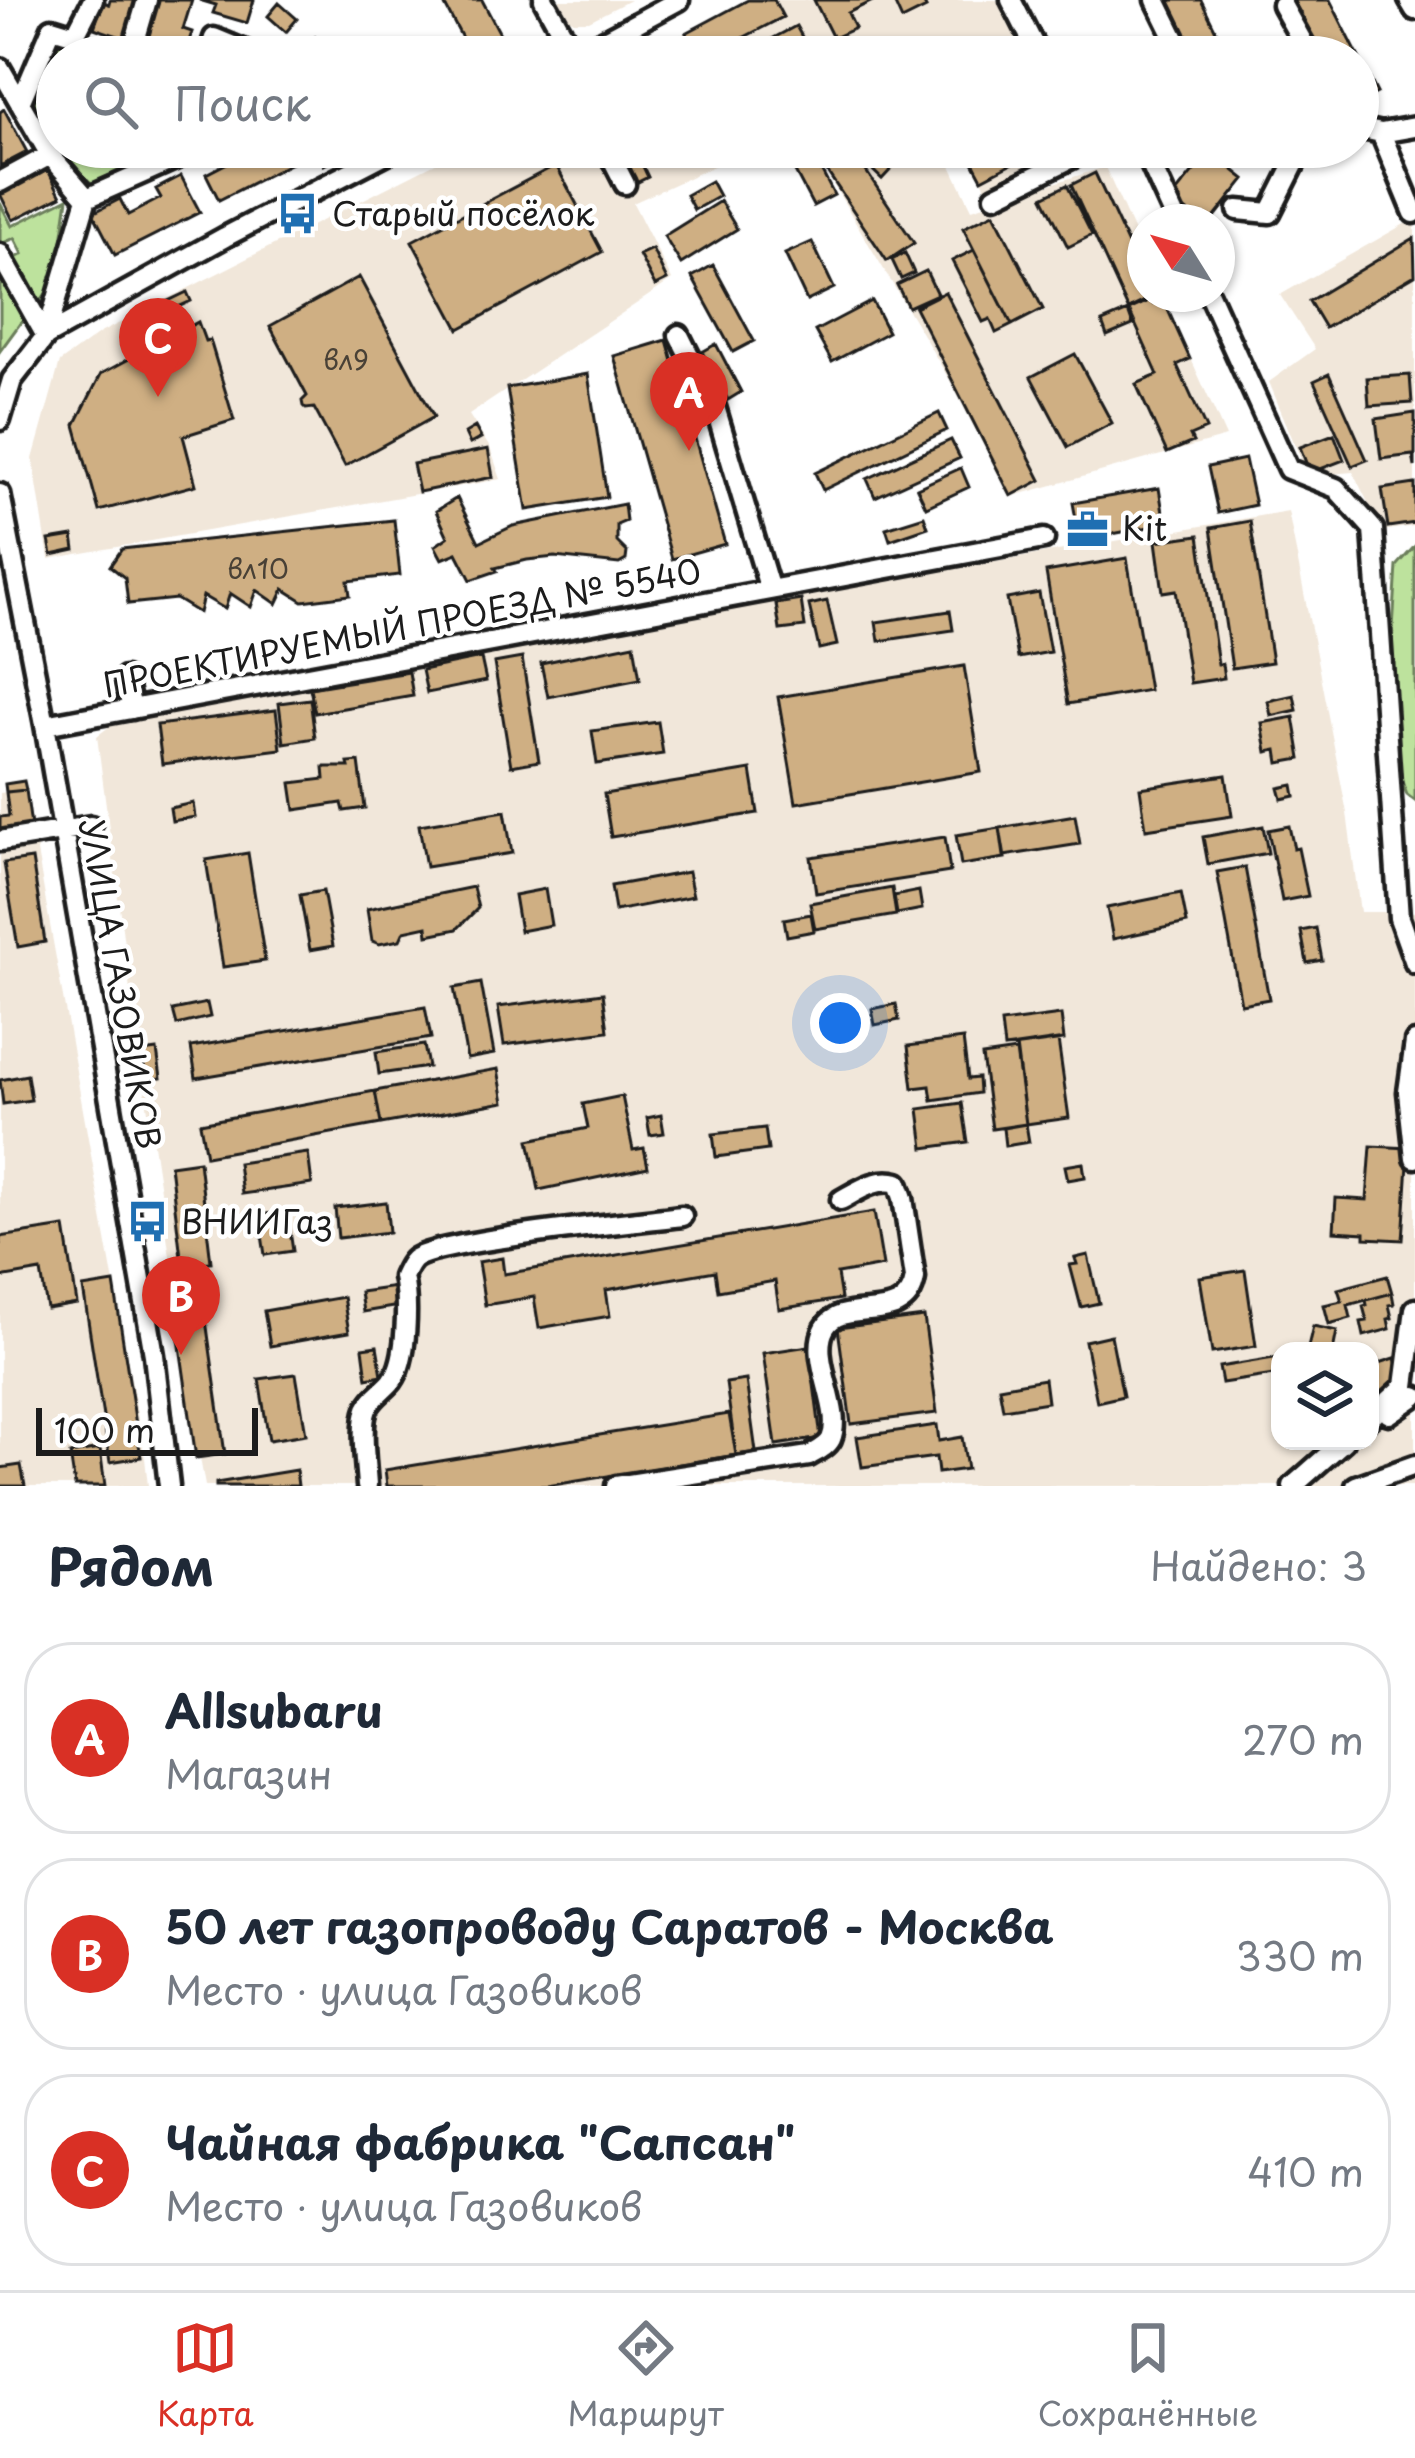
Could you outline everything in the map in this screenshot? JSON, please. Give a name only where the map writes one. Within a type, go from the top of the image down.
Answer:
[{"type":"street","points":[[49,36],[52,28],[74,34],[92,0]]},
{"type":"street","points":[[136,36],[147,0]]},
{"type":"street","points":[[544,0],[563,36]]},
{"type":"street","points":[[613,36],[679,0]]},
{"type":"street","points":[[1012,0],[1030,36]]},
{"type":"street","points":[[1156,0],[1174,36]]},
{"type":"street","points":[[1409,0],[1415,10]]},
{"type":"street","points":[[1282,4],[1300,36]]},
{"type":"street","points":[[20,103],[36,66]]},
{"type":"street","points":[[0,68],[36,131]]},
{"type":"street","points":[[1414,213],[1381,133],[1415,127]]},
{"type":"street","points":[[0,182],[36,163]]},
{"type":"street","points":[[61,168],[87,198]]},
{"type":"street","points":[[0,420],[12,380],[46,336],[87,198],[148,168]]},
{"type":"street","points":[[46,336],[358,168]]},
{"type":"street","points":[[617,168],[625,184]]},
{"type":"street","points":[[995,196],[1052,168]]},
{"type":"street","points":[[1153,168],[1169,204]]},
{"type":"street","points":[[1238,210],[1270,213],[1292,168]]},
{"type":"street","points":[[0,254],[46,336]]},
{"type":"street","points":[[1217,312],[1288,469],[1336,488],[1373,530],[1399,918],[1415,963]]},
{"type":"street","points":[[680,335],[715,407],[770,590]]},
{"type":"street","name":"УЛИЦА ГАЗОВИКОВ","points":[[0,494],[5,547],[45,724],[154,1355],[169,1486]]},
{"type":"street","name":"ПРОЕКТИРУЕМЫЙ ПРОЕЗД № 5540","points":[[45,724],[1044,539]]},
{"type":"street","points":[[125,678],[132,709]]},
{"type":"street","points":[[0,841],[91,826]]},
{"type":"street","points":[[1415,1042],[1408,1092],[1415,1158]]},
{"type":"street","points":[[616,1486],[809,1456],[825,1446],[832,1437],[833,1421],[820,1344],[825,1327],[835,1317],[897,1306],[913,1292],[915,1279],[898,1184],[888,1180],[868,1184],[841,1200]]},
{"type":"street","points":[[367,1486],[365,1413],[398,1367],[407,1296],[403,1276],[413,1260],[482,1241],[682,1216]]},
{"type":"street","points":[[1379,1410],[1405,1386],[1415,1309]]},
{"type":"street","points":[[1379,1421],[1415,1396]]},
{"type":"street","points":[[1293,1486],[1336,1450]]},
{"type":"street","points":[[1356,1486],[1415,1465]]},
{"type":"shaded area","points":[[554,0],[630,0],[589,21],[574,21],[563,15]]},
{"type":"shaded area","points":[[748,0],[997,0],[1015,36],[679,36]]},
{"type":"shaded area","points":[[426,168],[709,168],[633,203],[672,280],[469,415],[490,448],[501,479],[49,559],[33,459],[60,362],[100,333]]},
{"type":"shaded area","points":[[823,168],[952,168],[972,209],[1105,168],[1127,217],[1127,312],[1170,312],[1226,437],[1010,497],[952,384]]},
{"type":"shaded area","points":[[976,168],[1027,168],[987,189]]},
{"type":"shaded area","points":[[1415,218],[1415,526],[1382,531],[1353,472],[1308,476],[1269,382],[1315,349],[1280,295]]},
{"type":"shaded area","points":[[1288,511],[1347,813],[1360,912],[1415,912],[1415,1486],[205,1486],[200,1458],[196,1458],[97,736],[114,723]]},
{"type":"shaded area","points":[[26,790],[148,1486],[0,1486],[0,793]]},
{"type":"green space","points":[[75,168],[134,168],[97,188]]},
{"type":"green space","points":[[68,198],[57,277],[36,308],[11,261],[23,254],[15,238],[0,242],[0,203],[12,226]]},
{"type":"green space","points":[[0,261],[27,314],[0,351]]},
{"type":"green space","points":[[1415,546],[1415,801],[1407,795],[1386,738],[1397,566]]},
{"type":"building","points":[[110,0],[138,0],[125,36],[94,28],[103,2]]},
{"type":"building","points":[[159,0],[192,0],[183,29],[192,32],[191,36],[147,36]]},
{"type":"building","points":[[199,0],[254,0],[247,23],[213,13],[216,5]]},
{"type":"building","points":[[442,0],[482,0],[501,36],[461,36]]},
{"type":"building","points":[[748,0],[774,0],[783,17],[746,36],[686,33]]},
{"type":"building","points":[[814,0],[875,0],[848,13],[855,28],[832,36]]},
{"type":"building","points":[[893,0],[922,0],[926,8],[902,20]]},
{"type":"building","points":[[1164,0],[1201,0],[1219,36],[1182,36]]},
{"type":"building","points":[[1293,0],[1330,0],[1348,36],[1312,36]]},
{"type":"building","points":[[279,3],[297,19],[286,32],[268,16]]},
{"type":"building","points":[[796,26],[801,36],[777,36]]},
{"type":"building","points":[[4,109],[27,152],[0,166],[0,112]]},
{"type":"building","points":[[36,166],[47,168],[61,196],[13,220],[0,185]]},
{"type":"building","points":[[218,168],[282,168],[219,200],[206,174]]},
{"type":"building","points":[[558,168],[602,252],[459,329],[412,241]]},
{"type":"building","points":[[621,168],[644,168],[648,177],[630,186]]},
{"type":"building","points":[[793,168],[820,168],[834,195],[813,206]]},
{"type":"building","points":[[825,168],[864,168],[914,243],[887,261]]},
{"type":"building","points":[[871,168],[892,168],[882,179]]},
{"type":"building","points":[[976,168],[1003,168],[982,179]]},
{"type":"building","points":[[1196,168],[1231,168],[1245,179],[1225,204],[1177,204],[1171,199]]},
{"type":"building","points":[[1095,173],[1127,242],[1127,307],[1071,185]]},
{"type":"building","points":[[181,176],[200,212],[115,255],[93,213],[120,199],[128,215],[161,198],[156,189]]},
{"type":"building","points":[[711,181],[719,196],[694,210],[686,195]]},
{"type":"building","points":[[1067,185],[1092,235],[1068,247],[1043,197]]},
{"type":"building","points":[[720,201],[737,229],[681,264],[664,236]]},
{"type":"building","points":[[994,213],[1043,309],[1012,325],[963,228]]},
{"type":"building","points":[[1414,238],[1415,275],[1325,328],[1309,301]]},
{"type":"building","points":[[812,242],[834,288],[807,301],[785,254]]},
{"type":"building","points":[[652,249],[667,280],[655,286],[639,255]]},
{"type":"building","points":[[974,250],[1012,325],[996,333],[990,319],[983,322],[952,261]]},
{"type":"building","points":[[905,253],[914,273],[901,279],[892,260]]},
{"type":"building","points":[[713,265],[754,341],[733,352],[692,277]]},
{"type":"building","points":[[926,271],[937,294],[908,307],[897,285]]},
{"type":"building","points":[[359,277],[434,417],[345,466],[314,408],[303,406],[307,396],[270,326]]},
{"type":"building","points":[[187,292],[191,301],[165,313],[160,305]]},
{"type":"building","points":[[945,292],[1041,480],[1011,496],[915,307]]},
{"type":"building","points":[[872,301],[888,332],[832,362],[815,331]]},
{"type":"building","points":[[1127,311],[1133,325],[1107,336],[1102,322]]},
{"type":"building","points":[[1130,312],[1169,312],[1190,359],[1177,365],[1206,429],[1190,436],[1193,442],[1167,453],[1136,384],[1158,375]]},
{"type":"building","points":[[198,322],[205,341],[210,340],[234,420],[183,436],[196,485],[99,511],[75,425],[101,374]]},
{"type":"building","points":[[667,340],[725,544],[672,559],[614,356]]},
{"type":"building","points":[[716,344],[741,392],[728,400],[702,352]]},
{"type":"building","points":[[1075,354],[1112,423],[1068,447],[1031,377]]},
{"type":"building","points":[[588,374],[607,497],[527,510],[507,388]]},
{"type":"building","points":[[1329,374],[1367,460],[1352,466],[1314,381]]},
{"type":"building","points":[[1410,375],[1412,403],[1369,406],[1367,378]]},
{"type":"building","points":[[939,413],[947,430],[823,490],[815,473]]},
{"type":"building","points":[[1415,413],[1415,467],[1413,455],[1381,459],[1376,419]]},
{"type":"building","points":[[475,427],[481,438],[470,444],[465,433]]},
{"type":"building","points":[[1334,434],[1344,460],[1310,473],[1300,447]]},
{"type":"building","points":[[951,440],[960,458],[875,497],[867,479]]},
{"type":"building","points":[[488,449],[493,477],[419,492],[413,464]]},
{"type":"building","points":[[1245,459],[1255,505],[1218,513],[1208,467]]},
{"type":"building","points":[[961,468],[969,487],[926,507],[917,488]]},
{"type":"building","points":[[1415,484],[1415,523],[1388,527],[1382,489]]},
{"type":"building","points":[[1159,488],[1165,524],[1080,540],[1073,503]]},
{"type":"building","points":[[457,498],[479,542],[513,526],[624,504],[626,521],[617,525],[617,542],[627,552],[626,560],[619,564],[555,557],[527,560],[471,580],[457,553],[442,559],[435,546],[448,537],[436,511]]},
{"type":"building","points":[[924,516],[928,527],[890,540],[886,528]]},
{"type":"building","points":[[394,520],[400,575],[348,581],[350,595],[303,601],[284,589],[277,604],[257,590],[251,607],[230,593],[225,609],[203,596],[199,613],[176,599],[128,604],[125,578],[110,566],[122,549]]},
{"type":"building","points":[[1250,521],[1272,662],[1232,668],[1211,528]]},
{"type":"building","points":[[1199,535],[1224,678],[1190,683],[1176,590],[1163,592],[1156,541]]},
{"type":"building","points":[[73,536],[75,550],[52,555],[49,540]]},
{"type":"building","points":[[1127,558],[1149,690],[1068,704],[1046,572]]},
{"type":"building","points":[[1039,593],[1050,652],[1018,658],[1007,599]]},
{"type":"building","points":[[801,600],[805,627],[780,630],[776,604]]},
{"type":"building","points":[[827,601],[837,645],[819,649],[809,605]]},
{"type":"building","points":[[950,611],[953,630],[879,641],[876,622]]},
{"type":"building","points":[[634,644],[640,679],[548,697],[541,663]]},
{"type":"building","points":[[481,658],[486,681],[427,693],[422,670]]},
{"type":"building","points":[[522,658],[539,761],[511,766],[494,663]]},
{"type":"building","points":[[964,666],[981,772],[796,803],[778,697]]},
{"type":"building","points":[[409,672],[413,696],[315,713],[310,688]]},
{"type":"building","points":[[1294,695],[1297,710],[1271,716],[1268,701]]},
{"type":"building","points":[[310,699],[315,738],[284,743],[279,703]]},
{"type":"building","points":[[276,710],[281,749],[162,764],[157,725]]},
{"type":"building","points":[[1294,717],[1301,759],[1279,763],[1277,750],[1267,752],[1262,723]]},
{"type":"building","points":[[658,722],[663,754],[597,764],[592,731]]},
{"type":"building","points":[[359,762],[365,808],[344,811],[342,803],[295,810],[291,783],[325,779],[324,767]]},
{"type":"building","points":[[751,770],[758,813],[611,837],[604,794]]},
{"type":"building","points":[[1226,775],[1232,816],[1146,829],[1140,788]]},
{"type":"building","points":[[24,781],[26,790],[6,792],[5,784]]},
{"type":"building","points":[[1293,785],[1295,796],[1282,799],[1279,788]]},
{"type":"building","points":[[26,790],[31,826],[0,831],[0,817],[9,816],[6,792]]},
{"type":"building","points":[[193,803],[195,817],[172,821],[170,808]]},
{"type":"building","points":[[505,811],[512,853],[426,867],[419,825]]},
{"type":"building","points":[[1075,815],[1080,844],[1004,856],[1000,828]]},
{"type":"building","points":[[1263,826],[1268,853],[1208,864],[1203,837]]},
{"type":"building","points":[[1289,826],[1308,896],[1282,901],[1268,830]]},
{"type":"building","points":[[1000,828],[1005,858],[961,865],[956,835]]},
{"type":"building","points":[[945,837],[950,872],[816,893],[811,857]]},
{"type":"building","points":[[248,853],[265,961],[223,967],[206,860]]},
{"type":"building","points":[[32,859],[45,942],[18,947],[4,863]]},
{"type":"building","points":[[1245,867],[1269,999],[1241,1004],[1217,872]]},
{"type":"building","points":[[688,872],[693,896],[615,911],[611,886]]},
{"type":"building","points":[[473,887],[478,908],[457,929],[428,935],[427,926],[404,931],[400,940],[372,941],[367,909]]},
{"type":"building","points":[[892,888],[896,915],[815,929],[810,903]]},
{"type":"building","points":[[545,889],[551,925],[520,931],[514,895]]},
{"type":"building","points":[[323,891],[333,946],[310,950],[300,895]]},
{"type":"building","points":[[919,891],[922,909],[897,914],[894,896]]},
{"type":"building","points":[[1181,893],[1187,923],[1113,939],[1107,908]]},
{"type":"building","points":[[811,914],[814,931],[787,936],[784,919]]},
{"type":"building","points":[[1316,928],[1322,960],[1307,963],[1301,931]]},
{"type":"building","points":[[481,983],[494,1054],[467,1059],[454,988]]},
{"type":"building","points":[[603,993],[608,1031],[504,1045],[498,1007]]},
{"type":"building","points":[[207,1003],[210,1017],[177,1025],[173,1010]]},
{"type":"building","points":[[896,1004],[899,1020],[875,1025],[872,1009]]},
{"type":"building","points":[[425,1007],[431,1038],[196,1078],[191,1047]]},
{"type":"building","points":[[1061,1015],[1064,1040],[1004,1048],[1001,1023]]},
{"type":"building","points":[[963,1039],[968,1079],[978,1078],[979,1093],[932,1100],[930,1086],[913,1088],[908,1046]]},
{"type":"building","points":[[1058,1040],[1069,1118],[1026,1124],[1016,1046]]},
{"type":"building","points":[[424,1045],[428,1067],[379,1074],[376,1052]]},
{"type":"building","points":[[157,1050],[161,1078],[146,1080],[142,1052]]},
{"type":"building","points":[[1016,1051],[1026,1124],[992,1129],[982,1056]]},
{"type":"building","points":[[498,1069],[504,1102],[381,1124],[375,1091]]},
{"type":"building","points":[[27,1075],[31,1100],[3,1104],[0,1080]]},
{"type":"building","points":[[375,1091],[381,1124],[206,1156],[200,1123]]},
{"type":"building","points":[[622,1096],[633,1150],[644,1148],[648,1167],[539,1190],[529,1140],[588,1128],[583,1104]]},
{"type":"building","points":[[962,1103],[968,1142],[924,1148],[919,1109]]},
{"type":"building","points":[[661,1115],[664,1133],[650,1135],[647,1118]]},
{"type":"building","points":[[1026,1124],[1029,1142],[1005,1146],[1003,1128]]},
{"type":"building","points":[[765,1128],[768,1150],[716,1157],[713,1134]]},
{"type":"building","points":[[1371,1146],[1409,1148],[1403,1240],[1334,1231],[1336,1198],[1367,1200]]},
{"type":"building","points":[[308,1153],[312,1184],[242,1194],[238,1163]]},
{"type":"building","points":[[199,1161],[211,1262],[182,1265],[170,1165]]},
{"type":"building","points":[[1083,1163],[1085,1177],[1068,1180],[1065,1166]]},
{"type":"building","points":[[386,1202],[389,1232],[338,1238],[335,1208]]},
{"type":"building","points":[[287,1211],[293,1251],[265,1255],[259,1215]]},
{"type":"building","points":[[874,1212],[883,1266],[837,1274],[841,1299],[779,1309],[775,1281],[718,1291],[715,1271],[606,1290],[610,1316],[539,1328],[534,1297],[485,1305],[478,1262],[502,1258],[504,1274]]},
{"type":"building","points":[[65,1227],[77,1304],[47,1309],[41,1271],[0,1278],[0,1237]]},
{"type":"building","points":[[1088,1255],[1099,1303],[1081,1307],[1070,1265],[1077,1264],[1075,1258]]},
{"type":"building","points":[[1245,1270],[1256,1346],[1212,1353],[1200,1277]]},
{"type":"building","points":[[1387,1276],[1392,1293],[1348,1305],[1351,1318],[1329,1324],[1324,1305],[1342,1301],[1338,1289]]},
{"type":"building","points":[[114,1283],[141,1457],[110,1462],[83,1288]]},
{"type":"building","points":[[396,1287],[399,1306],[363,1312],[360,1292]]},
{"type":"building","points":[[1392,1293],[1390,1329],[1364,1336],[1361,1322],[1367,1321],[1366,1300]]},
{"type":"building","points":[[343,1297],[349,1332],[270,1346],[264,1311]]},
{"type":"building","points":[[203,1299],[225,1454],[196,1458],[174,1304]]},
{"type":"building","points":[[924,1317],[937,1413],[851,1424],[838,1328]]},
{"type":"building","points":[[1313,1326],[1337,1331],[1335,1342],[1309,1342]]},
{"type":"building","points":[[1111,1335],[1123,1396],[1097,1402],[1085,1341]]},
{"type":"building","points":[[377,1346],[382,1375],[367,1378],[363,1348]]},
{"type":"building","points":[[809,1346],[821,1438],[776,1445],[763,1353]]},
{"type":"building","points":[[1271,1358],[1271,1375],[1222,1383],[1219,1367]]},
{"type":"building","points":[[1395,1358],[1403,1385],[1379,1392],[1379,1363]]},
{"type":"building","points":[[296,1374],[306,1434],[269,1440],[259,1379]]},
{"type":"building","points":[[1044,1379],[1047,1402],[1003,1409],[999,1387]]},
{"type":"building","points":[[746,1380],[756,1452],[736,1455],[726,1383]]},
{"type":"building","points":[[729,1414],[736,1455],[547,1486],[387,1486],[385,1470]]},
{"type":"building","points":[[937,1425],[939,1441],[962,1437],[967,1469],[938,1473],[936,1457],[862,1467],[857,1437]]},
{"type":"building","points":[[100,1449],[105,1486],[75,1486],[70,1454]]},
{"type":"building","points":[[21,1465],[25,1486],[0,1486],[0,1468]]},
{"type":"building","points":[[296,1470],[298,1486],[216,1486],[216,1483]]},
{"type":"place","name":"Старый посёлок","points":[[298,214]]},
{"type":"place","name":"Чайная фабрика \"Сапсан\"","points":[[158,397]]},
{"type":"place","name":"Allsubaru","points":[[689,451]]},
{"type":"place","name":"Kit","points":[[1088,529]]},
{"type":"place","name":"ВНИИГаз","points":[[147,1222]]},
{"type":"place","name":"50 лет газопроводу Саратов - Москва","points":[[181,1355]]}]
